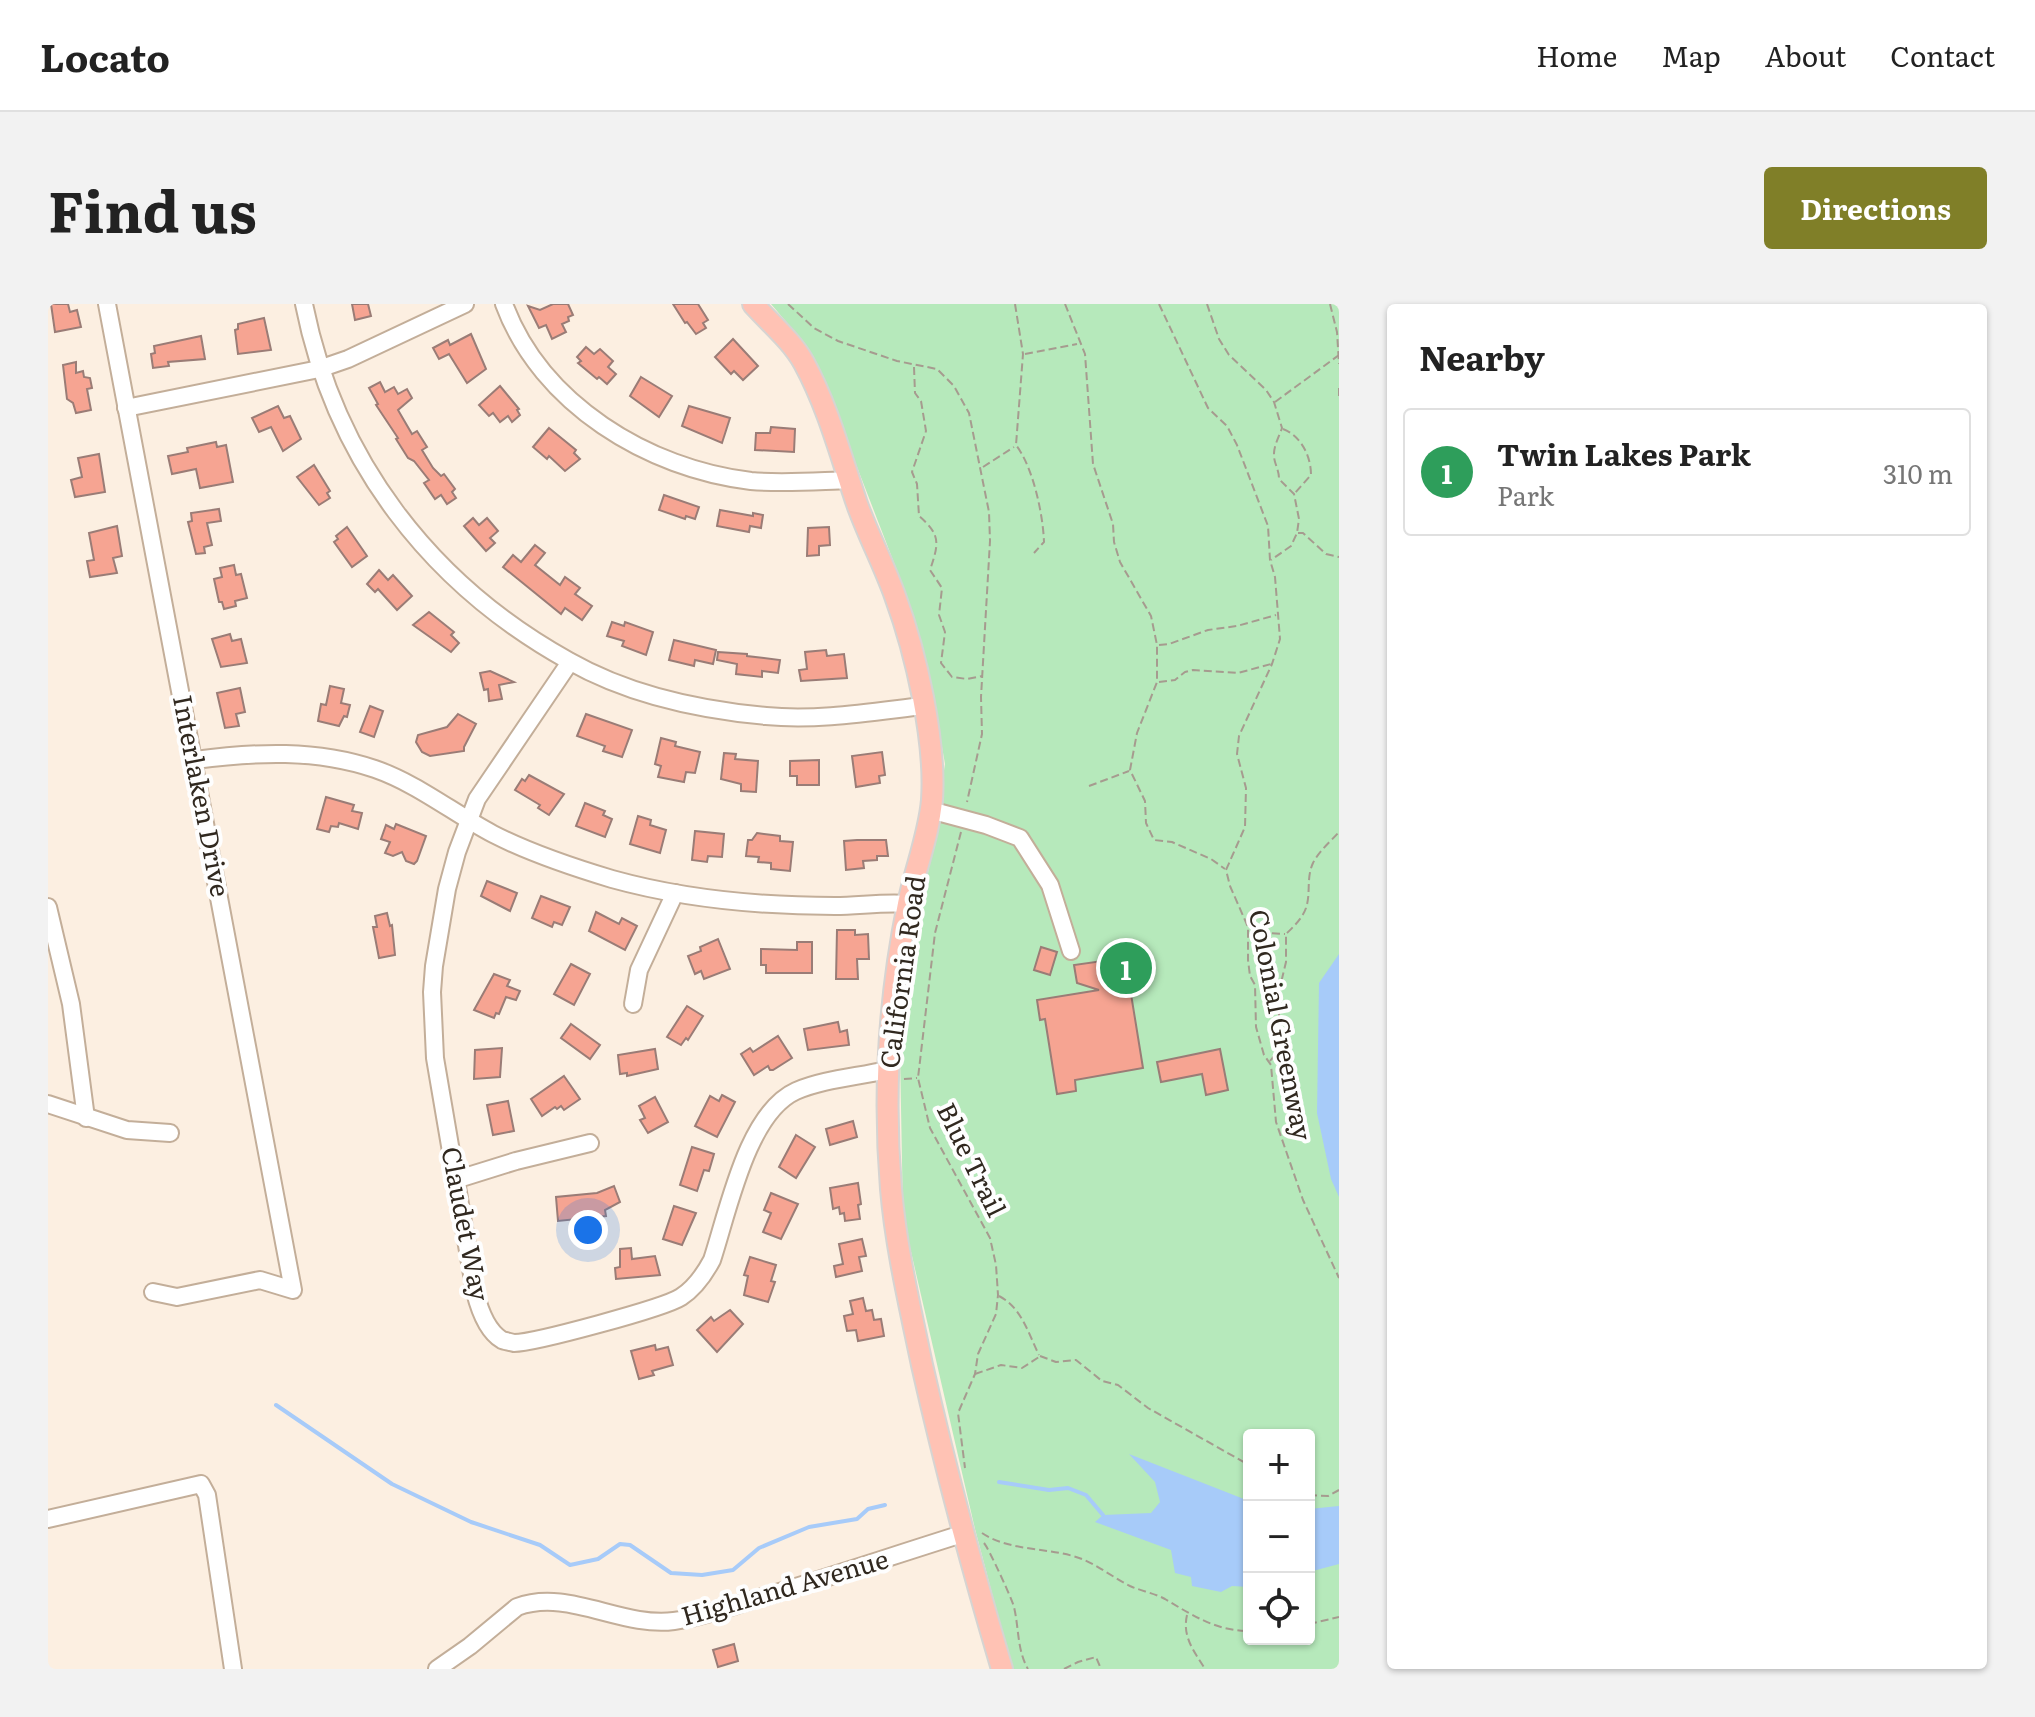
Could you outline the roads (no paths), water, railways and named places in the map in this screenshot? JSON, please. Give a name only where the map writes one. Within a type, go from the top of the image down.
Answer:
[{"type":"main road","name":"California Road","points":[[753,304],[803,360],[819,395],[858,507],[897,601],[911,646],[923,706],[930,758],[930,810],[908,904],[891,1012],[887,1070],[891,1190],[900,1255],[1002,1669]]},
{"type":"street","name":"Interlaken Drive","points":[[107,304],[293,1290],[260,1280],[177,1297],[153,1292]]},
{"type":"street","points":[[304,304],[319,369],[346,432],[365,468],[425,549],[492,610],[570,662],[654,695],[769,716],[834,715],[923,706]]},
{"type":"street","points":[[126,408],[319,369],[348,359],[465,304]]},
{"type":"street","points":[[504,304],[522,340],[552,384],[583,412],[649,450],[682,465],[752,481],[850,480]]},
{"type":"street","name":"Claudet Way","points":[[570,662],[477,799],[447,889],[432,992],[437,1076],[479,1308],[500,1339],[513,1343],[525,1341],[680,1298],[703,1277],[712,1260],[749,1146],[773,1107],[786,1096],[812,1085],[887,1070]]},
{"type":"street","points":[[195,760],[279,753],[334,758],[394,777],[492,833],[570,866],[675,893],[707,899],[788,905],[908,904]]},
{"type":"street","points":[[930,810],[964,818],[1020,838],[1050,885],[1071,951]]},
{"type":"street","points":[[633,1004],[639,970],[675,893]]},
{"type":"street","points":[[48,907],[71,1004],[86,1118]]},
{"type":"street","points":[[48,1104],[137,1132],[170,1133]]},
{"type":"street","points":[[455,1180],[590,1143]]},
{"type":"street","points":[[48,1519],[188,1485],[201,1484],[205,1487],[233,1669]]},
{"type":"street","name":"Highland Avenue","points":[[446,1667],[517,1607],[526,1603],[554,1602],[640,1621],[678,1621],[851,1571],[970,1532]]},
{"type":"water","points":[[1339,954],[1339,1197],[1331,1179],[1317,1113],[1319,983]]},
{"type":"water","points":[[1129,1454],[1243,1499],[1243,1587],[1232,1586],[1221,1592],[1192,1586],[1191,1577],[1175,1573],[1171,1550],[1095,1522],[1103,1515],[1151,1513],[1160,1502],[1155,1482]]},
{"type":"water","points":[[1339,1506],[1339,1564],[1315,1570],[1315,1508]]},
{"type":"waterway","points":[[276,1405],[392,1484],[471,1522],[540,1545],[570,1565],[598,1559],[620,1544],[630,1545],[671,1573],[702,1575],[733,1570],[759,1548],[809,1527],[857,1519],[868,1509],[885,1505]]},
{"type":"waterway","points":[[999,1482],[1049,1490],[1068,1488],[1086,1495],[1103,1515]]},
{"type":"place","name":"Twin Lakes Park","points":[[1126,968]]}]
